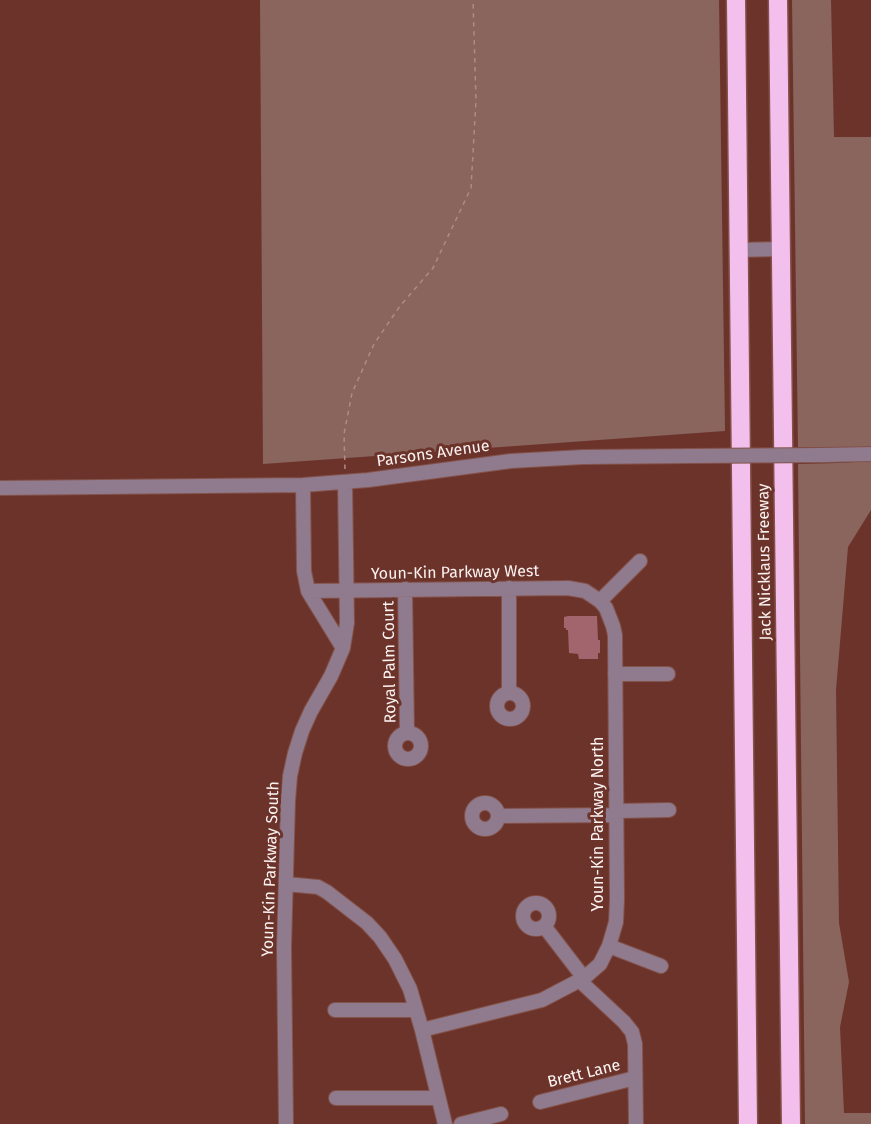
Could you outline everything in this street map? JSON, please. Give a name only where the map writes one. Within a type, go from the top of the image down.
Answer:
[{"type":"highway","name":"Jack Nicklaus Freeway","points":[[736,0],[748,1124]]},
{"type":"highway","name":"Jack Nicklaus Freeway","points":[[778,0],[791,1124]]},
{"type":"street","points":[[738,250],[780,249]]},
{"type":"street","name":"Parsons Avenue","points":[[0,488],[303,485],[345,482],[511,461],[583,457],[871,454]]},
{"type":"street","name":"Youn-Kin Parkway South","points":[[286,1124],[284,973],[290,776],[302,731],[343,648],[347,591],[345,482]]},
{"type":"street","points":[[303,485],[304,571],[308,591],[343,648]]},
{"type":"street","points":[[600,601],[640,561]]},
{"type":"street","points":[[508,588],[509,693]]},
{"type":"street","name":"Royal Palm Court","points":[[405,589],[407,734]]},
{"type":"street","name":"Youn-Kin Parkway West","points":[[308,591],[576,589],[585,591],[600,601]]},
{"type":"street","name":"Youn-Kin Parkway North","points":[[422,1030],[542,1000],[582,979],[600,964],[609,945],[617,911],[615,635],[606,608],[600,601]]},
{"type":"street","points":[[615,674],[668,674]]},
{"type":"street","points":[[498,816],[669,810]]},
{"type":"street","points":[[286,884],[318,887],[327,892],[367,923],[395,959],[410,989],[445,1124]]},
{"type":"street","points":[[544,926],[582,979],[632,1032],[635,1044],[636,1124]]},
{"type":"street","points":[[609,945],[661,966]]},
{"type":"street","points":[[335,1010],[416,1010]]},
{"type":"street","name":"Brett Lane","points":[[540,1102],[635,1078]]},
{"type":"street","points":[[336,1098],[438,1098]]},
{"type":"street","points":[[461,1124],[501,1114]]},
{"type":"path","points":[[345,482],[344,434],[352,393],[374,344],[400,306],[433,268],[471,188],[476,99],[473,0]]},
{"type":"shaded area","points":[[260,0],[719,0],[725,431],[263,464]]},
{"type":"shaded area","points":[[792,0],[831,0],[834,137],[871,137],[871,447],[798,447]]},
{"type":"shaded area","points":[[871,461],[871,510],[848,547],[836,690],[839,923],[849,982],[840,1027],[844,1113],[871,1113],[871,1124],[805,1124],[798,464]]},
{"type":"building","points":[[597,616],[598,640],[600,640],[598,659],[579,659],[578,654],[569,653],[568,630],[564,628],[564,617]]}]
